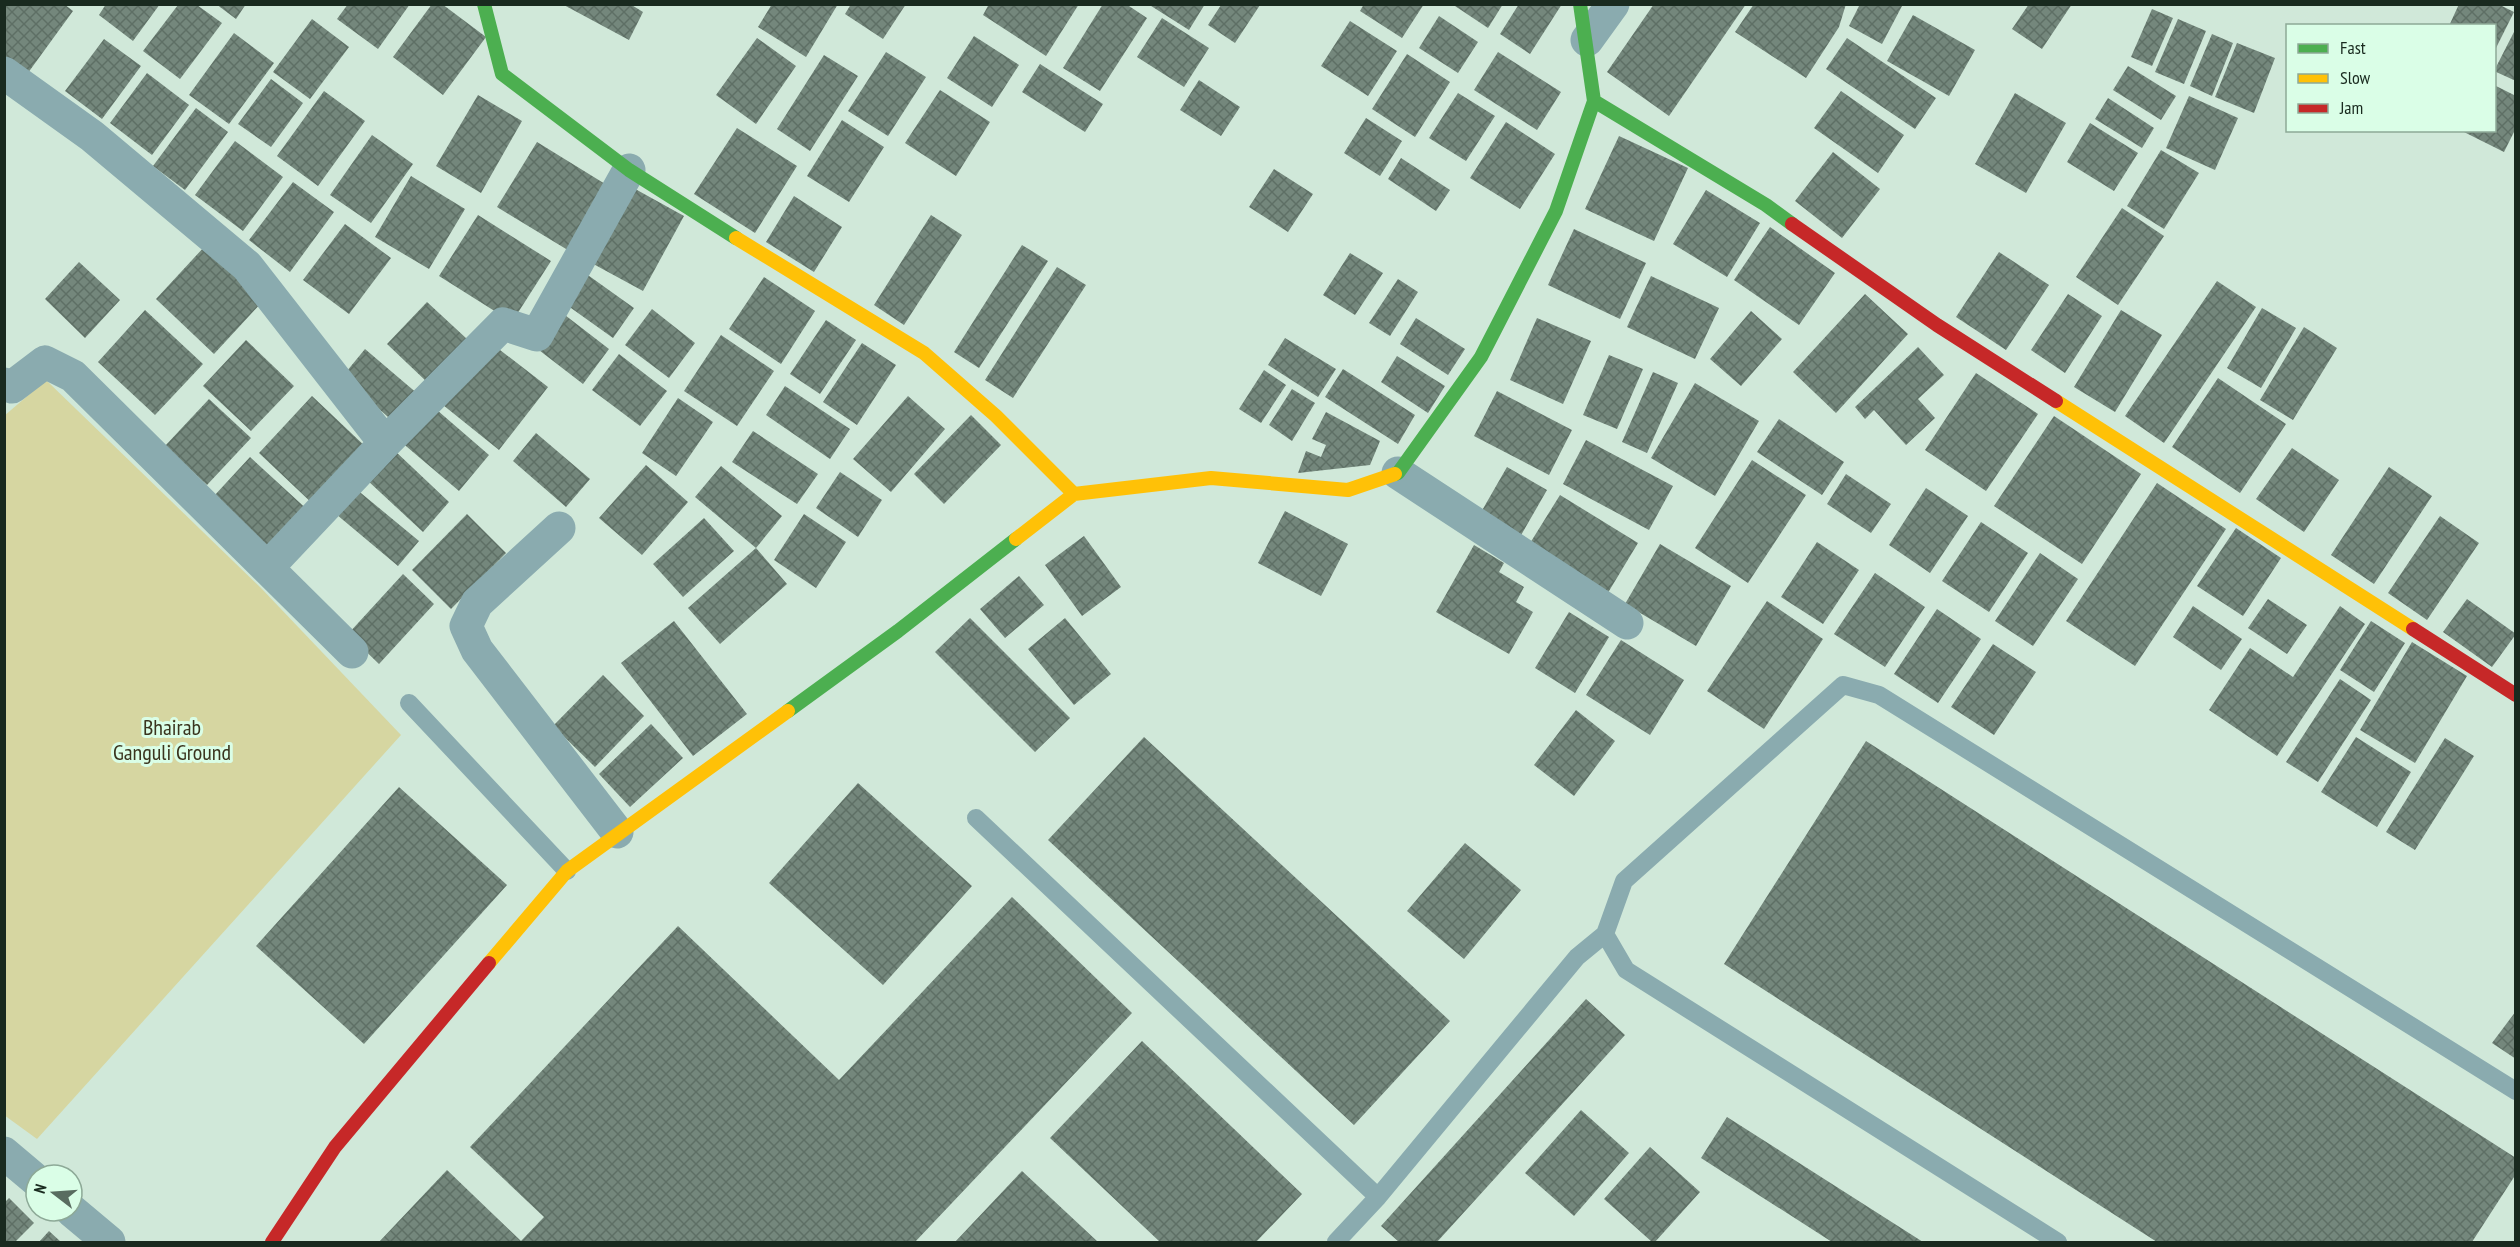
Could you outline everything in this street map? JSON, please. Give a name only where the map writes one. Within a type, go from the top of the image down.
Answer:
[{"type":"street","points":[[484,4],[502,74],[629,170],[790,273],[924,353],[996,416],[1074,494]]},
{"type":"street","points":[[272,1242],[335,1146],[567,871],[617,832],[675,794],[898,631],[1074,494],[1211,478],[1348,489],[1398,473],[1481,357],[1556,211],[1594,101],[1580,4]]},
{"type":"street","points":[[1587,40],[1613,4]]},
{"type":"street","points":[[4,73],[93,136],[247,266],[385,443]]},
{"type":"street","points":[[1594,101],[1766,206],[1938,326],[2516,695]]},
{"type":"street","points":[[267,567],[503,324],[537,335],[629,170]]},
{"type":"street","points":[[4,384],[12,387],[45,362],[73,376],[352,652]]},
{"type":"street","points":[[1398,473],[1627,623]]},
{"type":"street","points":[[559,528],[477,603],[466,627],[477,650],[617,832]]},
{"type":"street","points":[[4,1153],[24,1170]]},
{"type":"street","points":[[84,1221],[109,1242]]},
{"type":"lane","points":[[1336,1242],[1378,1197],[1577,957],[1605,934],[1624,881],[1843,685],[1880,695],[2516,1091]]},
{"type":"lane","points":[[409,703],[567,871]]},
{"type":"lane","points":[[976,818],[1378,1197]]},
{"type":"lane","points":[[1605,934],[1626,970],[2058,1242]]},
{"type":"green space","name":"Bhairab Ganguli Ground","points":[[46,380],[261,588],[401,735],[37,1139],[4,1115],[4,416]]},
{"type":"building","points":[[4,4],[64,4],[73,11],[25,77],[4,62]]},
{"type":"building","points":[[106,4],[160,4],[133,41],[99,15]]},
{"type":"building","points":[[216,4],[246,4],[236,19]]},
{"type":"building","points":[[348,4],[410,4],[378,49],[337,19]]},
{"type":"building","points":[[432,4],[442,4],[486,37],[443,95],[393,57]]},
{"type":"building","points":[[562,4],[630,4],[643,12],[629,40]]},
{"type":"building","points":[[772,4],[838,4],[806,57],[758,27]]},
{"type":"building","points":[[851,4],[906,4],[883,39],[845,14]]},
{"type":"building","points":[[989,4],[1079,4],[1046,56],[983,15]]},
{"type":"building","points":[[1103,4],[1126,4],[1147,18],[1100,91],[1063,68]]},
{"type":"building","points":[[1148,4],[1205,4],[1189,30]]},
{"type":"building","points":[[1364,4],[1424,4],[1402,38],[1360,11]]},
{"type":"building","points":[[1452,4],[1503,4],[1488,28]]},
{"type":"building","points":[[1519,4],[1562,4],[1530,54],[1500,34]]},
{"type":"building","points":[[1654,4],[1746,4],[1669,116],[1607,72]]},
{"type":"building","points":[[1754,4],[1846,4],[1839,27],[1806,78],[1735,32]]},
{"type":"building","points":[[1860,4],[1902,6],[1882,44],[1849,26]]},
{"type":"building","points":[[2029,4],[2072,4],[2042,49],[2012,29]]},
{"type":"building","points":[[2459,4],[2498,4],[2514,12],[2496,48],[2496,24],[2450,24]]},
{"type":"building","points":[[178,5],[197,5],[222,23],[180,79],[143,51]]},
{"type":"building","points":[[1221,5],[1260,5],[1235,43],[1208,25]]},
{"type":"building","points":[[2152,9],[2173,18],[2152,66],[2131,57]]},
{"type":"building","points":[[1913,15],[1975,50],[1949,96],[1887,61]]},
{"type":"building","points":[[1439,16],[1478,42],[1458,73],[1419,48]]},
{"type":"building","points":[[1162,18],[1209,48],[1184,87],[1137,57]]},
{"type":"building","points":[[312,19],[349,47],[310,99],[273,72]]},
{"type":"building","points":[[2178,19],[2206,31],[2184,84],[2155,72]]},
{"type":"building","points":[[1350,21],[1397,51],[1368,96],[1321,66]]},
{"type":"building","points":[[2516,28],[2516,81],[2496,72],[2496,67]]},
{"type":"building","points":[[234,33],[274,63],[229,124],[189,95]]},
{"type":"building","points":[[2212,34],[2233,43],[2212,96],[2190,86]]},
{"type":"building","points":[[974,36],[1019,65],[992,107],[947,78]]},
{"type":"building","points":[[757,38],[796,66],[756,124],[716,95]]},
{"type":"building","points":[[1847,38],[1936,98],[1915,129],[1826,69]]},
{"type":"building","points":[[104,39],[141,66],[102,119],[65,91]]},
{"type":"building","points":[[2237,43],[2275,58],[2254,113],[2215,97]]},
{"type":"building","points":[[886,52],[926,77],[888,136],[848,111]]},
{"type":"building","points":[[1498,52],[1561,92],[1537,130],[1474,90]]},
{"type":"building","points":[[1407,54],[1450,82],[1415,137],[1372,109]]},
{"type":"building","points":[[824,55],[858,76],[810,151],[777,129]]},
{"type":"building","points":[[1040,64],[1103,104],[1085,132],[1022,92]]},
{"type":"building","points":[[2128,66],[2176,96],[2161,120],[2113,90]]},
{"type":"building","points":[[147,73],[189,105],[152,155],[110,123]]},
{"type":"building","points":[[271,79],[303,103],[271,147],[238,124]]},
{"type":"building","points":[[1199,80],[1240,107],[1221,136],[1180,110]]},
{"type":"building","points":[[2496,86],[2516,96],[2516,128],[2504,152],[2464,132],[2496,132]]},
{"type":"building","points":[[940,90],[990,122],[956,176],[905,143]]},
{"type":"building","points":[[324,91],[365,121],[318,186],[277,156]]},
{"type":"building","points":[[1841,91],[1904,135],[1878,173],[1814,128]]},
{"type":"building","points":[[1458,93],[1495,116],[1466,161],[1429,138]]},
{"type":"building","points":[[2015,93],[2066,123],[2026,193],[1975,164]]},
{"type":"building","points":[[478,95],[522,121],[481,193],[436,166]]},
{"type":"building","points":[[2189,96],[2238,118],[2215,170],[2166,148]]},
{"type":"building","points":[[2108,98],[2154,128],[2142,148],[2095,119]]},
{"type":"building","points":[[196,108],[228,132],[185,190],[153,166]]},
{"type":"building","points":[[1366,118],[1402,141],[1380,176],[1344,153]]},
{"type":"building","points":[[842,120],[884,147],[849,202],[807,176]]},
{"type":"building","points":[[1506,122],[1555,154],[1520,209],[1470,178]]},
{"type":"building","points":[[2090,123],[2138,153],[2114,191],[2067,162]]},
{"type":"building","points":[[737,128],[797,166],[755,233],[694,194]]},
{"type":"building","points":[[372,135],[413,164],[371,223],[330,195]]},
{"type":"building","points":[[1619,136],[1688,168],[1654,241],[1585,209]]},
{"type":"building","points":[[235,141],[283,177],[243,231],[195,195]]},
{"type":"building","points":[[537,142],[610,187],[571,252],[497,207]]},
{"type":"building","points":[[2161,150],[2199,173],[2164,229],[2127,206]]},
{"type":"building","points":[[1833,152],[1880,189],[1842,238],[1795,201]]},
{"type":"building","points":[[1401,158],[1450,190],[1436,211],[1388,179]]},
{"type":"building","points":[[1274,169],[1313,194],[1288,232],[1249,207]]},
{"type":"building","points":[[411,176],[465,209],[429,269],[375,237]]},
{"type":"building","points":[[293,182],[334,212],[290,272],[249,240]]},
{"type":"building","points":[[628,185],[684,216],[643,291],[586,260]]},
{"type":"building","points":[[1706,190],[1760,223],[1727,277],[1673,244]]},
{"type":"building","points":[[794,196],[842,227],[814,272],[766,242]]},
{"type":"building","points":[[2122,208],[2164,236],[2118,305],[2076,277]]},
{"type":"building","points":[[478,215],[551,261],[512,322],[439,276]]},
{"type":"building","points":[[931,215],[962,235],[904,325],[874,305]]},
{"type":"building","points":[[345,224],[391,258],[349,314],[303,280]]},
{"type":"building","points":[[1770,227],[1835,273],[1799,325],[1734,280]]},
{"type":"building","points":[[1574,229],[1646,263],[1620,319],[1548,285]]},
{"type":"building","points":[[1022,245],[1048,261],[979,368],[954,352]]},
{"type":"building","points":[[205,246],[263,301],[214,354],[156,299]]},
{"type":"building","points":[[1999,252],[2049,285],[2006,350],[1956,317]]},
{"type":"building","points":[[1350,253],[1383,273],[1355,315],[1323,295]]},
{"type":"building","points":[[79,262],[120,300],[85,338],[45,299]]},
{"type":"building","points":[[1057,267],[1086,285],[1013,398],[985,380]]},
{"type":"building","points":[[585,273],[634,308],[613,338],[564,303]]},
{"type":"building","points":[[1651,276],[1719,308],[1695,359],[1627,327]]},
{"type":"building","points":[[764,277],[815,311],[781,364],[729,329]]},
{"type":"building","points":[[1398,279],[1418,292],[1390,336],[1369,323]]},
{"type":"building","points":[[2217,281],[2256,307],[2164,443],[2125,416]]},
{"type":"building","points":[[1865,294],[1908,334],[1836,413],[1793,372]]},
{"type":"building","points":[[2068,294],[2102,316],[2065,373],[2031,350]]},
{"type":"building","points":[[427,302],[467,339],[427,382],[387,344]]},
{"type":"building","points":[[2262,308],[2296,328],[2261,388],[2227,368]]},
{"type":"building","points":[[652,309],[695,343],[669,378],[625,345]]},
{"type":"building","points":[[145,310],[203,364],[155,415],[98,362]]},
{"type":"building","points":[[2121,310],[2162,335],[2115,412],[2074,387]]},
{"type":"building","points":[[1751,311],[1782,339],[1741,386],[1710,359]]},
{"type":"building","points":[[561,312],[609,349],[583,384],[535,347]]},
{"type":"building","points":[[1416,318],[1465,349],[1448,375],[1400,344]]},
{"type":"building","points":[[1537,318],[1591,341],[1563,404],[1510,380]]},
{"type":"building","points":[[826,320],[856,340],[820,394],[790,374]]},
{"type":"building","points":[[2304,327],[2337,348],[2293,420],[2260,400]]},
{"type":"building","points":[[721,335],[774,371],[737,426],[684,391]]},
{"type":"building","points":[[1285,338],[1336,369],[1318,397],[1268,365]]},
{"type":"building","points":[[246,340],[294,386],[251,431],[203,386]]},
{"type":"building","points":[[491,343],[548,387],[499,450],[443,405]]},
{"type":"building","points":[[862,343],[896,365],[857,425],[823,402]]},
{"type":"building","points":[[1918,347],[1944,375],[1918,399],[1935,418],[1906,445],[1874,410],[1865,419],[1855,407]]},
{"type":"building","points":[[365,349],[419,395],[395,423],[342,377]]},
{"type":"building","points":[[619,354],[667,391],[640,426],[592,390]]},
{"type":"building","points":[[1609,355],[1643,369],[1617,429],[1583,415]]},
{"type":"building","points":[[1397,356],[1445,386],[1428,413],[1381,382]]},
{"type":"building","points":[[1343,369],[1415,415],[1398,444],[1325,397]]},
{"type":"building","points":[[1264,370],[1286,385],[1261,423],[1239,409]]},
{"type":"building","points":[[1653,372],[1678,383],[1647,453],[1622,442]]},
{"type":"building","points":[[1976,373],[2038,414],[1986,491],[1925,450]]},
{"type":"building","points":[[2218,378],[2286,424],[2240,493],[2172,447]]},
{"type":"building","points":[[1695,383],[1759,421],[1715,496],[1651,458]]},
{"type":"building","points":[[785,386],[850,429],[830,459],[766,415]]},
{"type":"building","points":[[1292,389],[1315,403],[1292,441],[1269,425]]},
{"type":"building","points":[[1497,391],[1572,430],[1549,475],[1474,436]]},
{"type":"building","points":[[312,396],[368,449],[315,506],[259,453]]},
{"type":"building","points":[[908,396],[945,429],[891,492],[853,459]]},
{"type":"building","points":[[678,398],[713,422],[676,476],[642,453]]},
{"type":"building","points":[[209,399],[251,438],[207,485],[165,446]]},
{"type":"building","points":[[430,404],[489,455],[459,491],[400,441]]},
{"type":"building","points":[[1326,412],[1380,441],[1370,465],[1298,473],[1306,451],[1321,457],[1326,445],[1312,439]]},
{"type":"building","points":[[971,415],[1001,445],[944,504],[914,474]]},
{"type":"building","points":[[2054,416],[2141,474],[2082,564],[1994,506]]},
{"type":"building","points":[[1779,419],[1844,462],[1822,495],[1757,452]]},
{"type":"building","points":[[753,431],[818,474],[797,504],[732,462]]},
{"type":"building","points":[[536,433],[590,479],[566,507],[513,461]]},
{"type":"building","points":[[1586,440],[1673,486],[1649,530],[1563,484]]},
{"type":"building","points":[[2292,448],[2339,480],[2304,532],[2256,499]]},
{"type":"building","points":[[394,450],[449,502],[423,532],[367,480]]},
{"type":"building","points":[[250,457],[311,513],[275,553],[214,496]]},
{"type":"building","points":[[1752,460],[1806,495],[1748,583],[1695,548]]},
{"type":"building","points":[[646,465],[688,502],[642,555],[599,518]]},
{"type":"building","points":[[721,466],[782,516],[756,548],[695,497]]},
{"type":"building","points":[[1507,467],[1547,490],[1520,537],[1480,514]]},
{"type":"building","points":[[2389,467],[2432,496],[2374,584],[2331,555]]},
{"type":"building","points":[[840,472],[882,500],[858,537],[816,508]]},
{"type":"building","points":[[1846,474],[1891,504],[1871,533],[1827,504]]},
{"type":"building","points":[[2157,483],[2226,529],[2135,666],[2066,621]]},
{"type":"building","points":[[350,484],[419,541],[398,566],[330,509]]},
{"type":"building","points":[[1926,488],[1968,516],[1930,573],[1889,545]]},
{"type":"building","points":[[1560,495],[1638,543],[1606,596],[1527,548]]},
{"type":"building","points":[[1285,511],[1348,544],[1321,596],[1258,563]]},
{"type":"building","points":[[467,514],[506,553],[451,609],[412,570]]},
{"type":"building","points":[[804,514],[846,542],[816,588],[774,560]]},
{"type":"building","points":[[2440,516],[2479,543],[2427,620],[2388,593]]},
{"type":"building","points":[[704,518],[734,551],[683,597],[653,564]]},
{"type":"building","points":[[1981,522],[2028,553],[1989,612],[1942,581]]},
{"type":"building","points":[[2236,528],[2281,558],[2243,616],[2197,586]]},
{"type":"building","points":[[1084,536],[1121,587],[1082,616],[1045,565]]},
{"type":"building","points":[[1817,542],[1859,570],[1823,624],[1781,597]]},
{"type":"building","points":[[1660,544],[1731,586],[1696,646],[1625,604]]},
{"type":"building","points":[[1474,545],[1504,563],[1499,572],[1524,587],[1516,602],[1533,612],[1509,654],[1436,612]]},
{"type":"building","points":[[756,548],[787,584],[720,644],[688,608]]},
{"type":"building","points":[[2040,553],[2078,579],[2033,646],[1995,621]]},
{"type":"building","points":[[1875,573],[1925,607],[1885,667],[1834,634]]},
{"type":"building","points":[[403,574],[434,604],[379,664],[348,634]]},
{"type":"building","points":[[1019,576],[1044,605],[1005,638],[980,609]]},
{"type":"building","points":[[2268,599],[2307,625],[2287,654],[2248,628]]},
{"type":"building","points":[[2467,599],[2516,634],[2492,667],[2443,632]]},
{"type":"building","points":[[1767,601],[1823,639],[1764,729],[1707,691]]},
{"type":"building","points":[[2193,606],[2242,639],[2221,670],[2173,637]]},
{"type":"building","points":[[2340,606],[2365,624],[2277,756],[2209,710],[2250,648],[2293,677]]},
{"type":"building","points":[[1937,609],[1981,639],[1938,703],[1894,674]]},
{"type":"building","points":[[1569,612],[1609,637],[1575,693],[1535,668]]},
{"type":"building","points":[[970,618],[1070,718],[1035,752],[935,652]]},
{"type":"building","points":[[1065,618],[1111,674],[1074,705],[1028,649]]},
{"type":"building","points":[[674,621],[747,714],[693,756],[621,663]]},
{"type":"building","points":[[2371,621],[2405,643],[2374,692],[2340,670]]},
{"type":"building","points":[[1621,640],[1684,680],[1650,735],[1586,695]]},
{"type":"building","points":[[2412,642],[2467,676],[2415,763],[2360,730]]},
{"type":"building","points":[[1993,644],[2036,672],[1994,735],[1951,707]]},
{"type":"building","points":[[603,675],[644,716],[595,767],[553,726]]},
{"type":"building","points":[[2340,679],[2371,700],[2318,782],[2286,762]]},
{"type":"building","points":[[1576,710],[1615,741],[1574,796],[1534,765]]},
{"type":"building","points":[[651,724],[683,758],[630,807],[599,774]]},
{"type":"building","points":[[1144,737],[1450,1021],[1354,1125],[1048,840]]},
{"type":"building","points":[[2356,737],[2411,772],[2377,827],[2321,792]]},
{"type":"building","points":[[2445,738],[2474,756],[2415,850],[2386,832]]},
{"type":"building","points":[[1866,741],[2516,1158],[2516,1174],[2472,1242],[2157,1242],[1724,964]]},
{"type":"building","points":[[858,783],[972,886],[883,985],[769,883]]},
{"type":"building","points":[[399,787],[507,885],[364,1044],[256,946]]},
{"type":"building","points":[[1465,843],[1521,890],[1464,959],[1407,911]]},
{"type":"building","points":[[1012,897],[1132,1013],[915,1242],[379,1242],[447,1170],[521,1241],[544,1217],[470,1147],[678,926],[839,1080]]},
{"type":"building","points":[[1586,999],[1625,1035],[1437,1242],[1399,1242],[1381,1226]]},
{"type":"building","points":[[2516,1011],[2516,1059],[2492,1043]]},
{"type":"building","points":[[1142,1041],[1302,1194],[1256,1242],[1160,1242],[1050,1138]]},
{"type":"building","points":[[1581,1110],[1629,1153],[1574,1216],[1525,1173]]},
{"type":"building","points":[[1727,1117],[1923,1242],[1832,1242],[1701,1158]]},
{"type":"building","points":[[1650,1147],[1700,1192],[1655,1242],[1652,1242],[1604,1199]]},
{"type":"building","points":[[1022,1171],[1098,1242],[955,1242]]},
{"type":"building","points":[[9,1198],[24,1213],[24,1223],[34,1223],[15,1242],[4,1242],[4,1203]]},
{"type":"building","points":[[49,1231],[61,1242],[39,1242]]},
{"type":"traffic: fast","points":[[484,4],[502,74],[629,170],[736,238]]},
{"type":"traffic: fast","points":[[1395,474],[1398,473],[1481,357],[1556,211],[1594,101],[1580,4]]},
{"type":"traffic: fast","points":[[1594,101],[1766,205],[1792,224]]},
{"type":"traffic: fast","points":[[788,711],[898,631],[1016,539]]},
{"type":"traffic: slow","points":[[736,238],[924,353],[996,416],[1074,494]]},
{"type":"traffic: slow","points":[[2056,401],[2413,629]]},
{"type":"traffic: slow","points":[[1016,539],[1074,494],[1211,478],[1348,490],[1395,474]]},
{"type":"traffic: slow","points":[[489,963],[567,871],[788,711]]},
{"type":"traffic: jam","points":[[1792,224],[1937,325],[2056,401]]},
{"type":"traffic: jam","points":[[2413,629],[2516,695]]},
{"type":"traffic: jam","points":[[272,1242],[335,1147],[489,963]]}]
